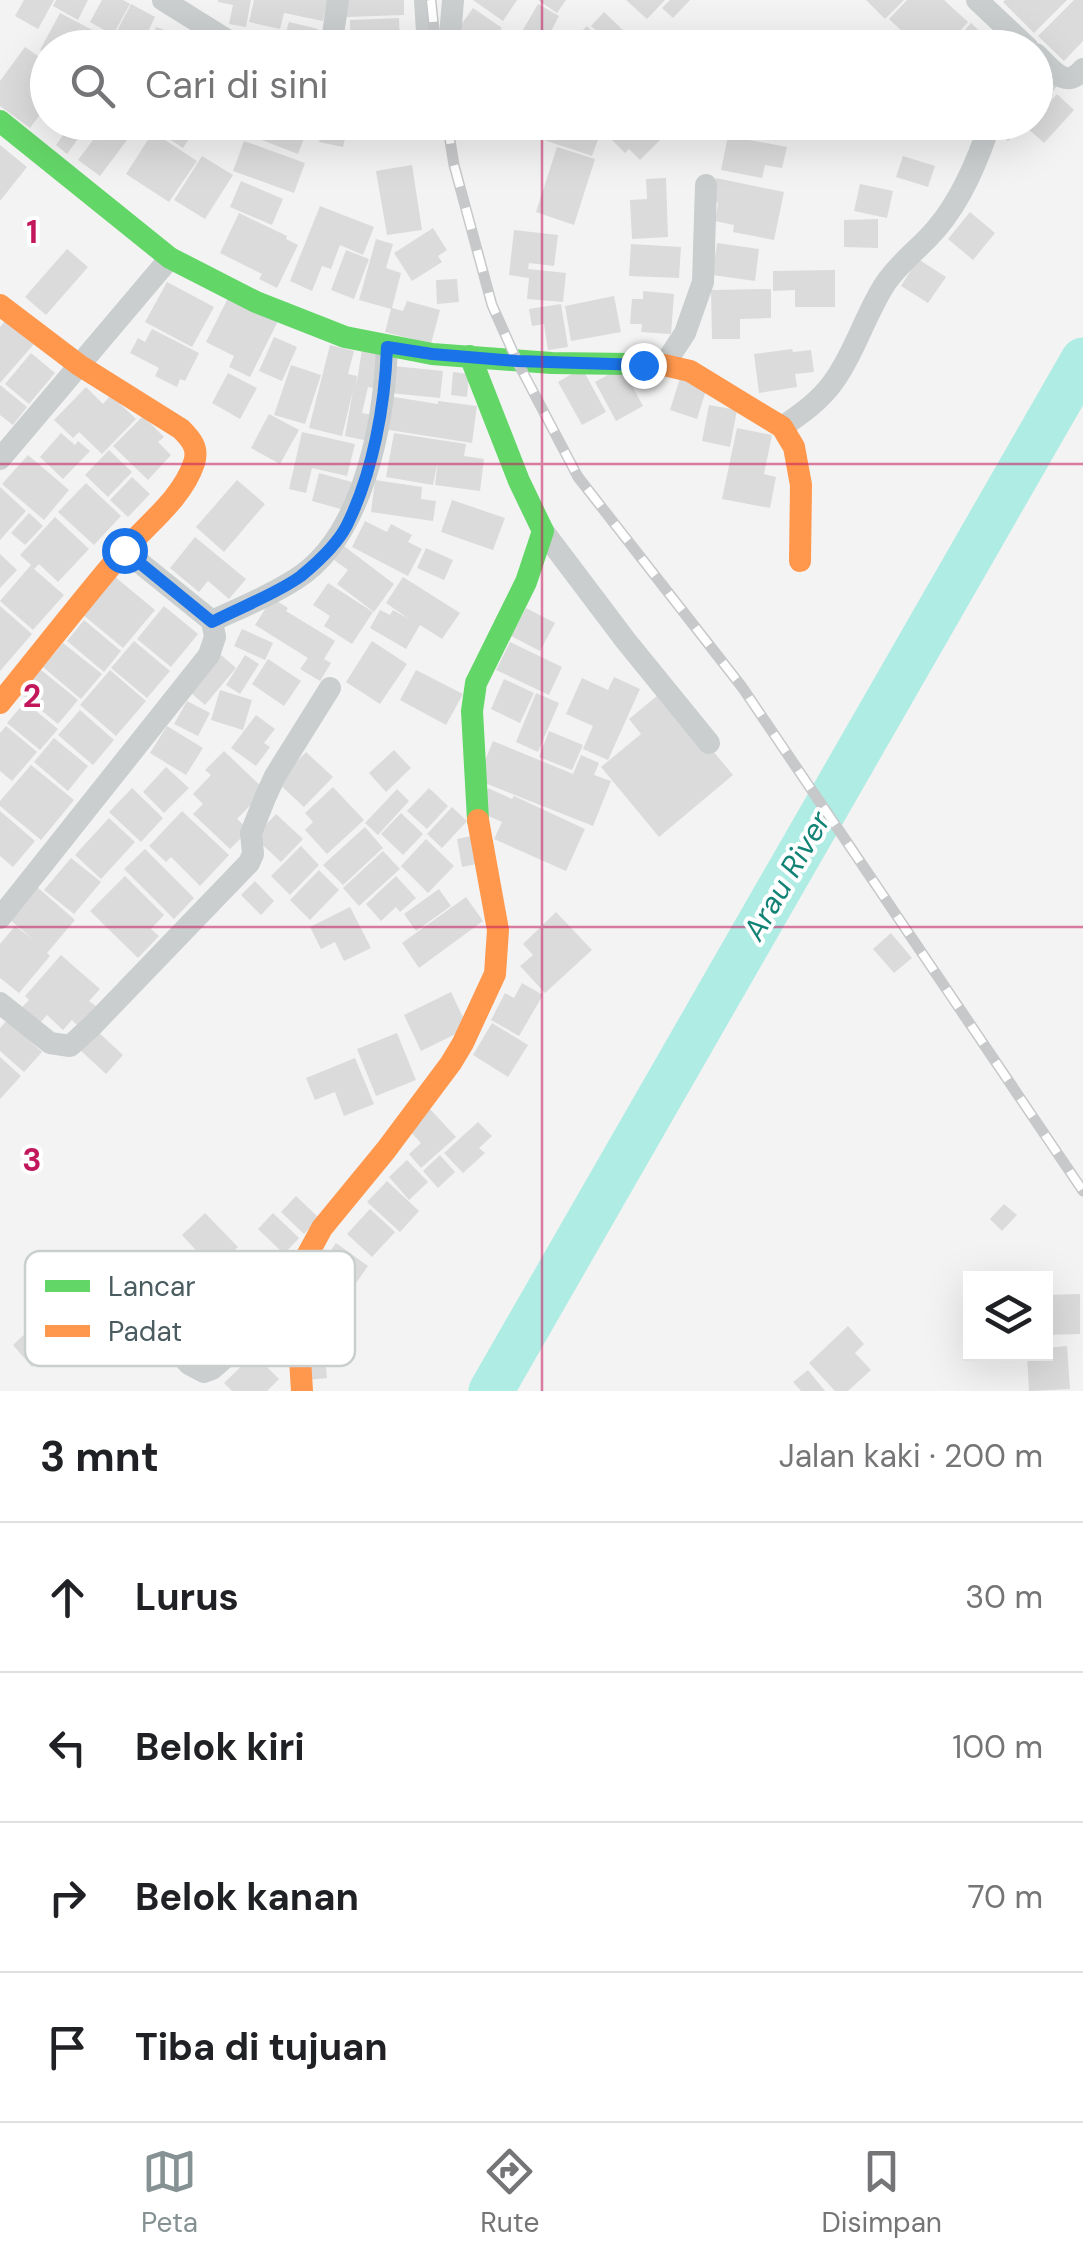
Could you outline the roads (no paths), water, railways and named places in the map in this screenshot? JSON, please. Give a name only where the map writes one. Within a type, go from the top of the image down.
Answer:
[{"type":"street","points":[[163,0],[211,30]]},
{"type":"street","points":[[334,30],[338,0]]},
{"type":"street","points":[[425,0],[427,30]]},
{"type":"street","points":[[450,30],[454,0]]},
{"type":"street","points":[[977,0],[1009,30]]},
{"type":"street","points":[[1053,70],[1070,79],[1083,69]]},
{"type":"street","points":[[0,122],[170,258],[297,320],[345,337],[432,354],[552,363],[664,364],[690,371],[782,427],[794,447],[800,485],[800,561]]},
{"type":"street","points":[[782,427],[807,410],[832,384],[885,284],[955,203],[984,140]]},
{"type":"street","points":[[664,364],[685,333],[703,282],[706,185]]},
{"type":"street","points":[[0,459],[170,258]]},
{"type":"street","points":[[0,304],[79,364],[181,429],[191,439],[196,453],[174,496],[124,550],[0,702]]},
{"type":"street","points":[[212,622],[297,579],[346,528],[379,425],[387,347]]},
{"type":"street","points":[[470,356],[543,531],[709,743]]},
{"type":"street","points":[[309,1251],[322,1228],[451,1062],[495,974],[498,930],[476,810],[472,711],[476,683],[526,582],[543,531]]},
{"type":"street","points":[[0,918],[209,655],[214,637],[212,622],[124,550]]},
{"type":"street","points":[[1,1006],[50,1043],[60,1046],[70,1046],[91,1027],[249,863],[251,832],[275,776],[330,688]]},
{"type":"street","points":[[193,1366],[204,1372],[215,1366]]},
{"type":"street","points":[[300,1366],[302,1391]]},
{"type":"waterway","name":"Arau River","points":[[491,1391],[1083,360]]},
{"type":"railway","points":[[431,0],[434,30]]},
{"type":"railway","points":[[450,140],[492,305],[578,477],[742,687],[1083,1191]]}]
